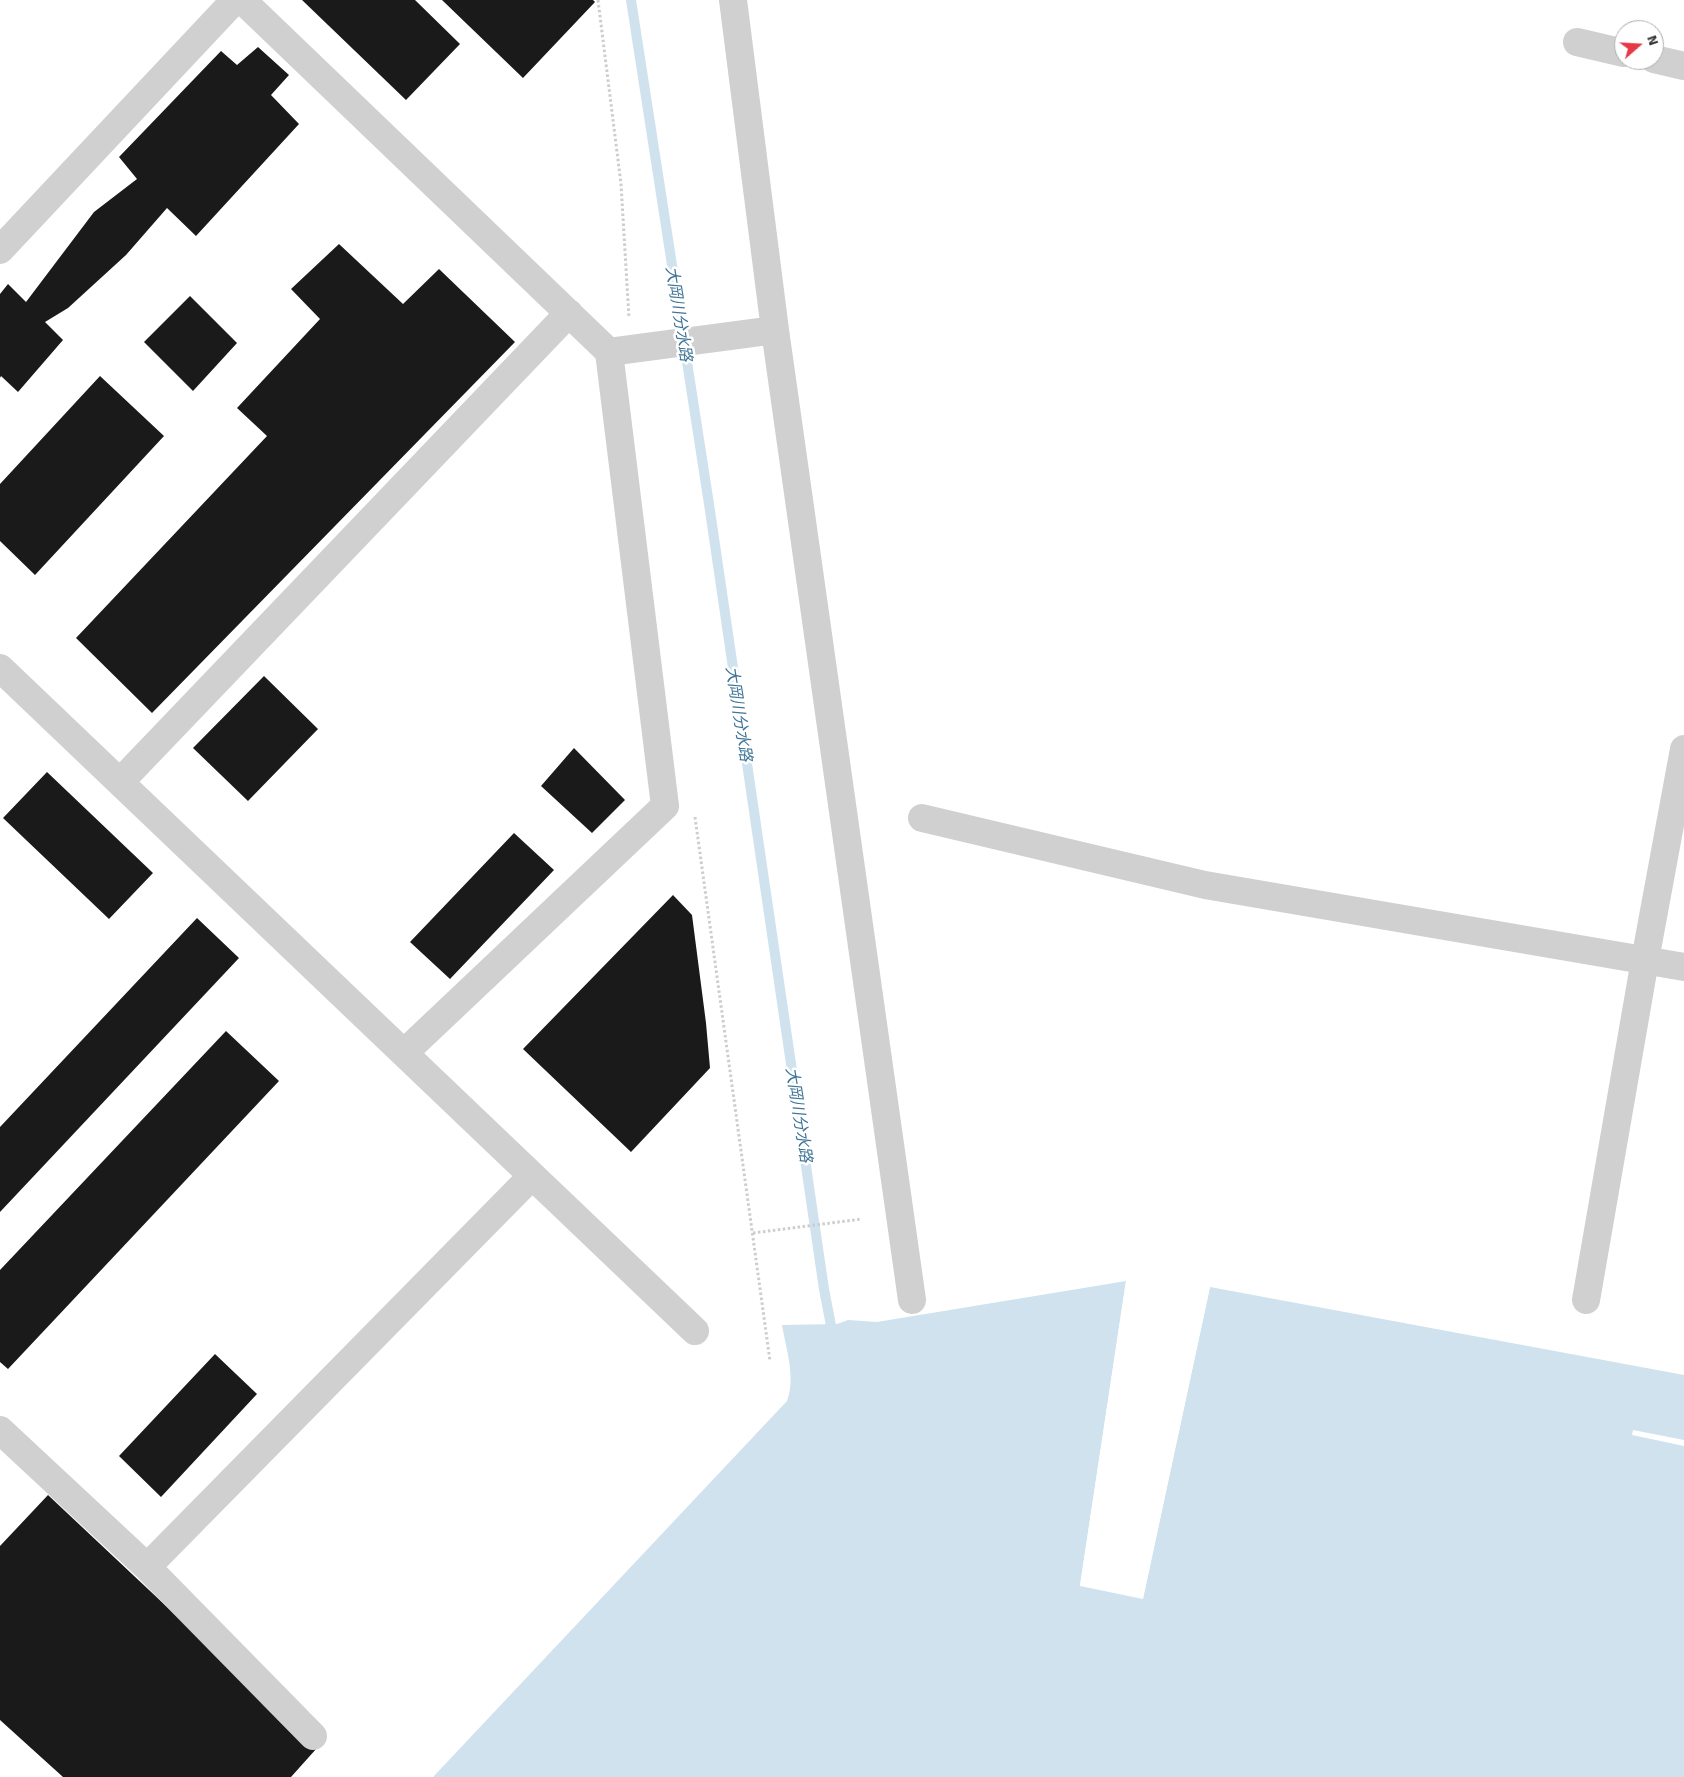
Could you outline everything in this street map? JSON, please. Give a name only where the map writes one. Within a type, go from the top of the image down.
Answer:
[{"type":"street","points":[[0,250],[235,0]]},
{"type":"street","points":[[242,0],[569,313],[628,349],[775,330]]},
{"type":"street","points":[[733,0],[775,330],[912,1300]]},
{"type":"street","points":[[1577,42],[1614,51]]},
{"type":"street","points":[[1664,61],[1684,66]]},
{"type":"street","points":[[120,782],[569,313]]},
{"type":"street","points":[[404,1053],[665,806],[628,349]]},
{"type":"street","points":[[0,668],[696,1331]]},
{"type":"street","points":[[1586,1300],[1684,749]]},
{"type":"street","points":[[922,818],[1205,885],[1684,967]]},
{"type":"street","points":[[147,1567],[532,1176]]},
{"type":"street","points":[[0,1431],[147,1567],[313,1736]]},
{"type":"path","points":[[598,0],[621,184],[628,349]]},
{"type":"path","points":[[694,811],[770,1361]]},
{"type":"path","points":[[753,1233],[862,1219]]},
{"type":"water","points":[[1126,1281],[1080,1585],[1143,1598],[1210,1287],[1684,1375],[1684,1777],[433,1777],[787,1401],[791,1382],[788,1353],[782,1325],[837,1324],[848,1320],[877,1322]]},
{"type":"pier","points":[[1126,1281],[1128,1281],[1083,1584],[1141,1596],[1207,1287],[1210,1287],[1143,1599],[1080,1586]]},
{"type":"pier","points":[[1633,1430],[1684,1440],[1684,1446],[1632,1435]]},
{"type":"building","points":[[302,0],[415,0],[460,44],[406,100]]},
{"type":"building","points":[[442,0],[593,0],[595,2],[523,78]]},
{"type":"building","points":[[258,47],[289,75],[271,95],[299,124],[196,236],[167,208],[126,255],[68,308],[45,322],[63,340],[18,392],[1,376],[0,378],[0,294],[8,284],[26,302],[94,212],[137,179],[119,157],[221,51],[237,65]]},
{"type":"building","points":[[339,244],[403,304],[439,269],[515,342],[152,713],[76,638],[267,436],[237,408],[320,319],[291,289]]},
{"type":"building","points":[[190,296],[237,343],[193,391],[144,342]]},
{"type":"building","points":[[100,376],[164,436],[35,575],[0,541],[0,484]]},
{"type":"building","points":[[264,676],[318,729],[248,801],[193,748]]},
{"type":"building","points":[[574,748],[625,800],[592,833],[541,786]]},
{"type":"building","points":[[47,772],[153,873],[109,919],[3,818]]},
{"type":"building","points":[[514,833],[554,870],[450,979],[410,942]]},
{"type":"building","points":[[673,895],[692,915],[710,1068],[631,1152],[523,1049]]},
{"type":"building","points":[[197,918],[239,958],[0,1212],[0,1127]]},
{"type":"building","points":[[226,1031],[279,1081],[8,1369],[0,1362],[0,1270]]},
{"type":"building","points":[[215,1354],[257,1394],[161,1497],[119,1456]]},
{"type":"building","points":[[48,1495],[317,1748],[291,1777],[63,1777],[0,1720],[0,1546]]},
{"type":"waterway","name":"大岡川分水路","points":[[631,0],[709,504],[824,1289],[833,1336]]}]
